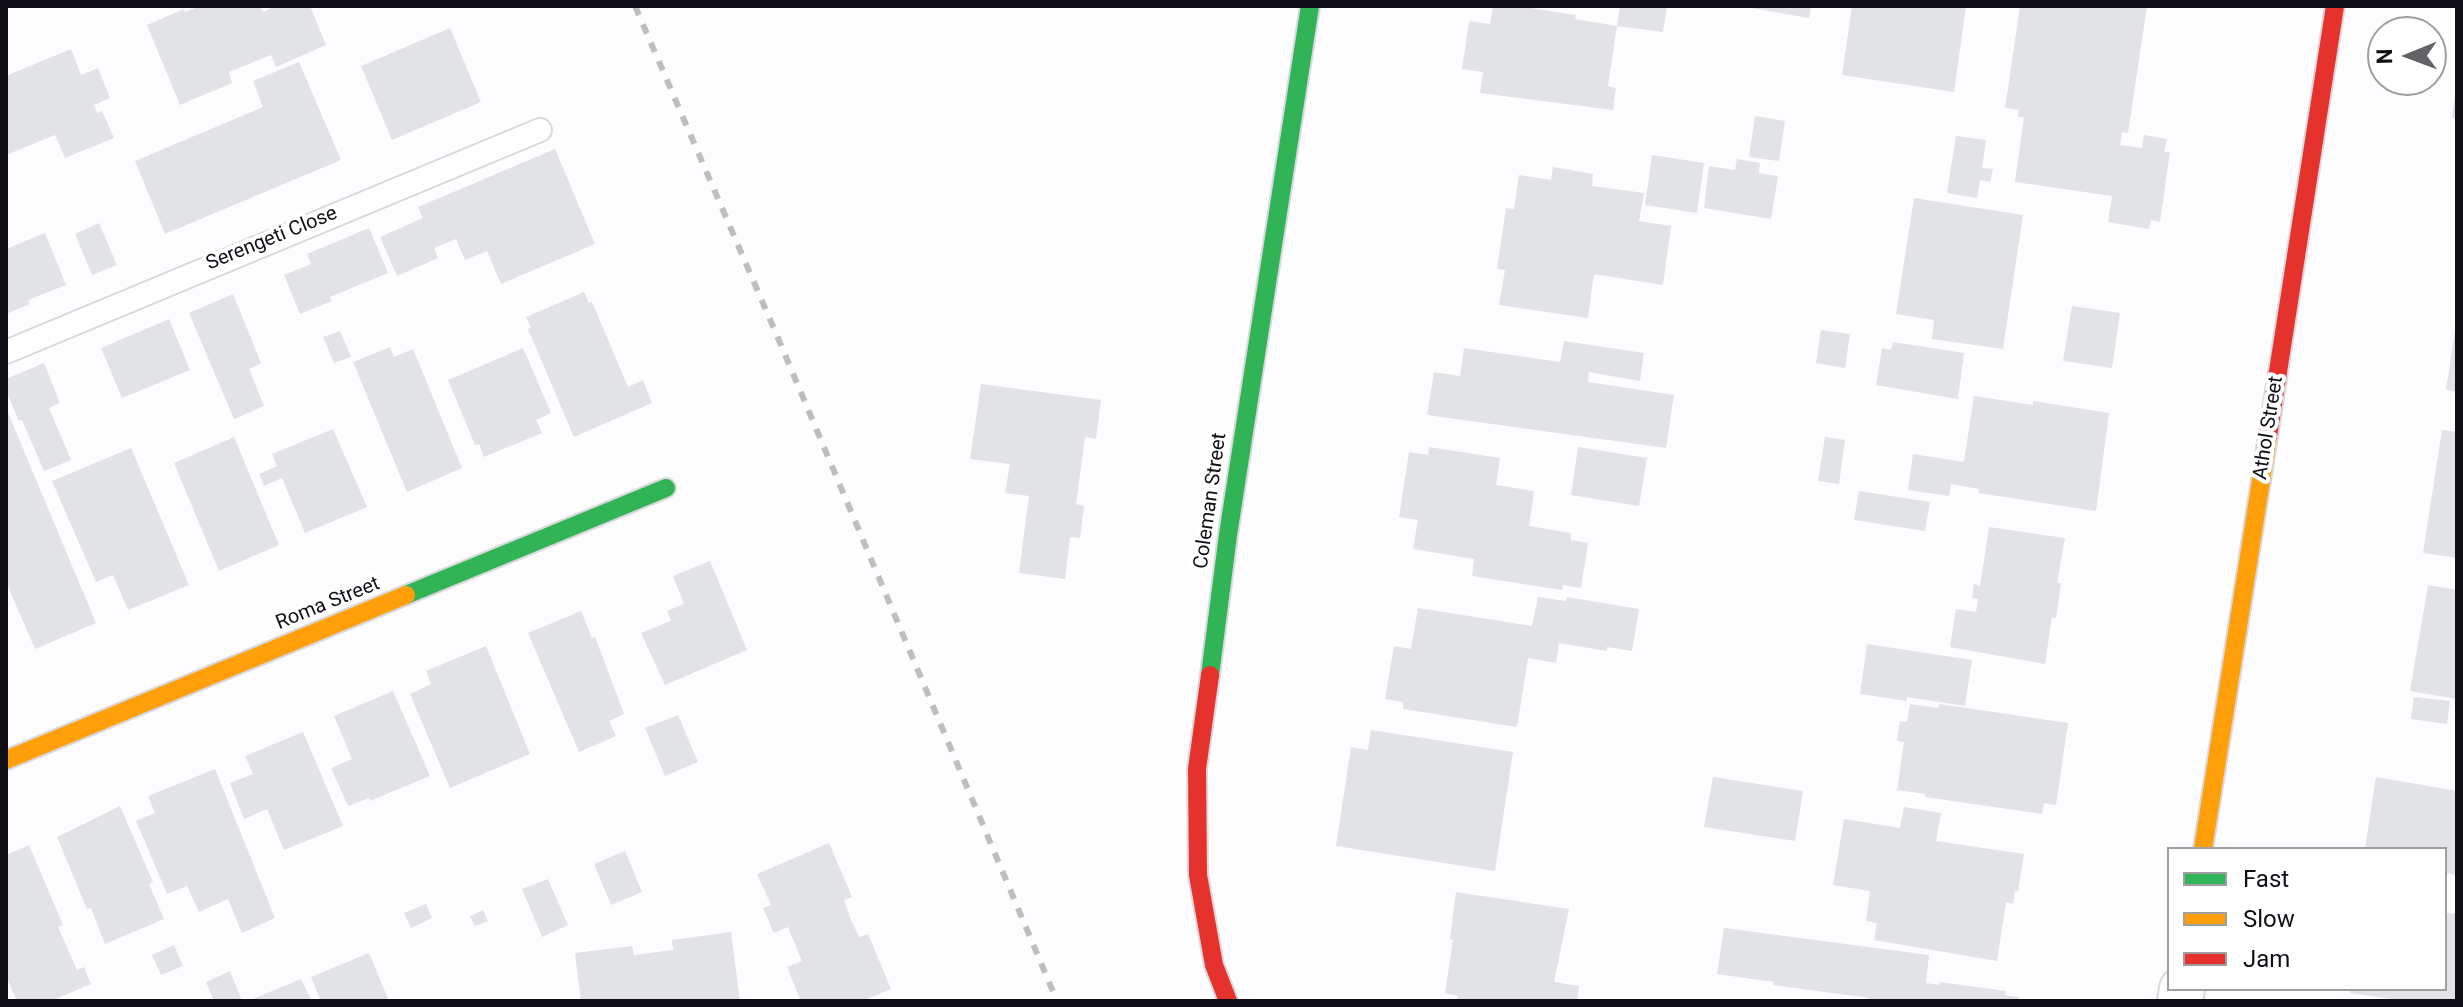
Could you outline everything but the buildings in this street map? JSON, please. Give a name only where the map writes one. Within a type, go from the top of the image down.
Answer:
[{"type":"street","name":"Coleman Street","points":[[1228,1001],[1214,965],[1198,875],[1197,769],[1228,535],[1310,6]]},
{"type":"street","name":"Athol Street","points":[[2203,847],[2335,6]]},
{"type":"street","name":"Roma Street","points":[[6,760],[666,488]]},
{"type":"lane","name":"Serengeti Close","points":[[6,352],[540,130]]},
{"type":"railway","points":[[635,6],[1057,1001]]},
{"type":"traffic: fast","points":[[1210,675],[1228,535],[1310,6]]},
{"type":"traffic: fast","points":[[406,595],[666,488]]},
{"type":"traffic: slow","points":[[2203,847],[2268,436]]},
{"type":"traffic: slow","points":[[6,760],[406,595]]},
{"type":"traffic: jam","points":[[2268,436],[2335,6]]},
{"type":"traffic: jam","points":[[1210,675],[1197,769],[1198,875],[1214,965],[1228,1001]]}]
